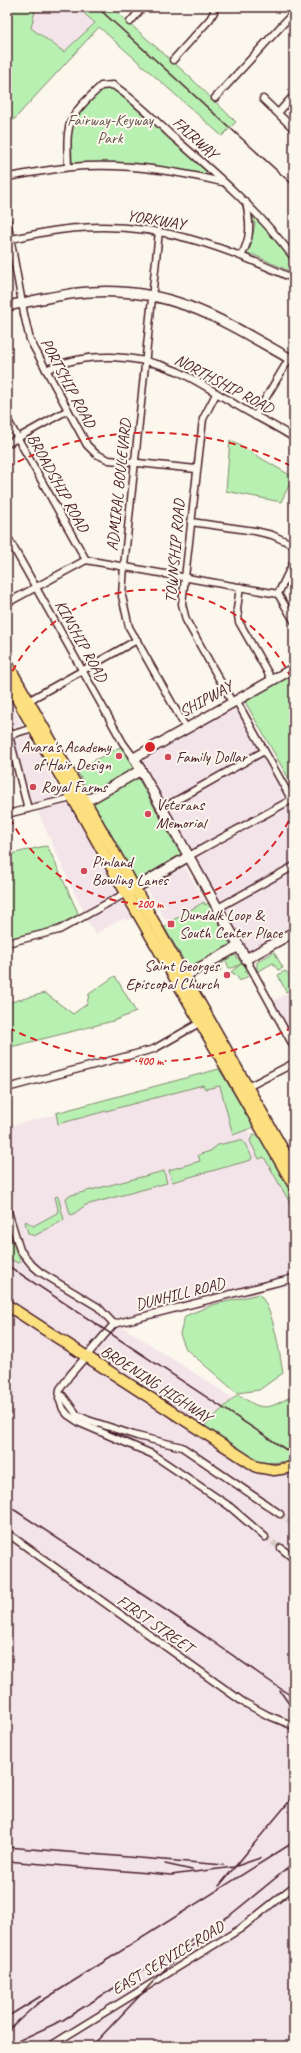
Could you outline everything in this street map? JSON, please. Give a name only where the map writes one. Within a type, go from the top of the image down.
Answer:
[{"type":"main road","points":[[7,663],[83,800],[130,891]]},
{"type":"main road","points":[[7,681],[72,798],[130,891],[205,1020],[294,1186]]},
{"type":"main road","points":[[243,1089],[294,1169]]},
{"type":"main road","name":"BROENING HIGHWAY","points":[[7,1305],[257,1467],[274,1470],[294,1467]]},
{"type":"street","points":[[130,22],[143,7]]},
{"type":"street","points":[[173,60],[210,19],[214,12],[214,7]]},
{"type":"street","points":[[215,98],[294,11],[290,7]]},
{"type":"street","name":"FAIRWAY","points":[[68,168],[67,132],[72,117],[101,86],[110,84],[117,87],[246,202],[266,222],[294,258]]},
{"type":"street","points":[[278,113],[294,95]]},
{"type":"street","points":[[263,99],[294,129]]},
{"type":"street","points":[[7,152],[7,202]]},
{"type":"street","points":[[8,177],[68,168],[112,166],[148,168],[223,182]]},
{"type":"street","points":[[241,256],[249,240],[250,233],[246,202]]},
{"type":"street","name":"PORTSHIP ROAD","points":[[7,220],[8,239],[30,340],[82,438],[96,454],[109,460],[196,469]]},
{"type":"street","name":"YORKWAY","points":[[8,239],[79,228],[126,227],[159,231],[181,235],[241,256],[294,279]]},
{"type":"street","name":"ADMIRAL BOULEVARD","points":[[159,231],[144,361],[122,589],[124,607],[129,627],[186,728]]},
{"type":"street","points":[[7,306],[90,292],[124,292],[170,300],[200,310],[292,360],[255,416]]},
{"type":"street","name":"NORTHSHIP ROAD","points":[[46,370],[69,362],[96,358],[144,361],[180,373],[294,438]]},
{"type":"street","name":"TOWNSHIP ROAD","points":[[216,394],[203,419],[196,469],[182,604],[186,620],[293,802]]},
{"type":"street","points":[[7,444],[68,410]]},
{"type":"street","name":"BROADSHIP ROAD","points":[[7,419],[86,560]]},
{"type":"street","points":[[191,522],[262,532],[294,545]]},
{"type":"street","name":"KINSHIP ROAD","points":[[7,536],[82,671],[130,754],[134,758]]},
{"type":"street","points":[[7,603],[86,560],[278,594],[294,621]]},
{"type":"street","points":[[278,594],[294,561]]},
{"type":"street","points":[[240,587],[237,609],[239,622],[272,680]]},
{"type":"street","points":[[28,701],[137,640]]},
{"type":"street","name":"SHIPWAY","points":[[134,758],[294,668]]},
{"type":"street","points":[[7,728],[28,808]]},
{"type":"street","points":[[8,736],[33,728]]},
{"type":"street","points":[[163,808],[264,751]]},
{"type":"street","points":[[134,758],[163,808],[294,1048]]},
{"type":"street","points":[[7,814],[72,798],[83,800],[92,798],[141,770]]},
{"type":"street","points":[[7,943],[59,930],[130,891],[189,856],[293,802]]},
{"type":"street","points":[[218,908],[294,866]]},
{"type":"street","points":[[246,959],[294,932]]},
{"type":"street","points":[[181,978],[239,946]]},
{"type":"street","points":[[7,1088],[154,1049],[205,1020]]},
{"type":"street","points":[[243,1089],[294,1063]]},
{"type":"street","points":[[7,1208],[20,1250],[32,1265],[40,1272],[98,1307],[114,1324],[60,1388],[59,1398],[63,1409],[68,1415],[80,1423],[152,1454],[229,1506],[265,1537]]},
{"type":"street","name":"DUNHILL ROAD","points":[[114,1324],[294,1278]]},
{"type":"street","points":[[63,1396],[77,1415],[88,1420],[137,1436],[182,1447],[280,1514]]},
{"type":"street","name":"FIRST STREET","points":[[7,1533],[243,1702],[267,1715],[294,1726]]},
{"type":"street","points":[[281,1548],[294,1559]]},
{"type":"street","name":"EAST SERVICE ROAD","points":[[50,2046],[240,1929],[294,1886]]},
{"type":"shaded area","points":[[7,7],[85,7],[103,23],[7,128]]},
{"type":"shaded area","points":[[7,698],[23,726],[11,729],[7,712]]},
{"type":"shaded area","points":[[234,703],[294,810],[294,930],[248,956],[137,757]]},
{"type":"shaded area","points":[[29,735],[61,795],[29,805],[13,740]]},
{"type":"shaded area","points":[[68,803],[119,891],[117,895],[85,913],[77,899],[38,812]]},
{"type":"shaded area","points":[[185,867],[206,904],[168,925],[147,889]]},
{"type":"shaded area","points":[[120,901],[124,902],[132,918],[126,921],[124,918],[95,934],[86,918]]},
{"type":"shaded area","points":[[294,990],[294,1044],[271,1002]]},
{"type":"shaded area","points":[[218,1072],[251,1127],[248,1131],[251,1137],[257,1140],[294,1209],[294,1284],[123,1327],[262,1417],[294,1406],[294,2046],[7,2046],[7,1212],[14,1209],[7,1181],[7,1127]]},
{"type":"green space","points":[[7,7],[36,7],[31,28],[64,52],[95,23],[77,7],[111,7],[190,77],[236,122],[222,136],[99,27],[7,127]]},
{"type":"green space","name":"Fairway-Keyway Park","points":[[111,87],[204,167],[206,174],[201,175],[168,168],[129,163],[72,163],[71,125],[74,119],[103,88]]},
{"type":"green space","points":[[255,216],[294,263],[294,273],[254,255],[247,255],[246,252],[247,249],[250,248],[255,223],[252,221]]},
{"type":"green space","points":[[230,440],[293,477],[281,502],[226,491]]},
{"type":"green space","points":[[294,672],[294,788],[244,700]]},
{"type":"green space","points":[[122,746],[134,766],[134,771],[90,793],[76,770]]},
{"type":"green space","points":[[137,776],[178,850],[183,851],[183,857],[138,882],[93,803]]},
{"type":"green space","points":[[45,846],[48,847],[79,915],[47,930],[7,939],[7,855]]},
{"type":"green space","points":[[204,902],[205,905],[208,903],[231,946],[189,969],[164,927],[169,924],[168,923]]},
{"type":"green space","points":[[274,952],[283,968],[278,970],[273,963],[257,972],[257,962]]},
{"type":"green space","points":[[233,953],[249,971],[248,974],[245,970],[248,976],[240,981],[236,975],[231,972],[241,964],[229,968],[226,961],[219,965],[221,970],[219,971],[215,963]]},
{"type":"green space","points":[[285,971],[294,978],[294,988],[286,992],[278,975]]},
{"type":"green space","points":[[115,976],[136,1012],[113,1021],[7,1048],[7,1003],[45,993],[73,1014],[87,1004],[89,994]]},
{"type":"green space","points":[[219,1069],[254,1127],[233,1135],[220,1086],[205,1089],[203,1085],[58,1124],[56,1113]]},
{"type":"green space","points":[[253,1135],[263,1138],[294,1197],[294,1210],[264,1157],[259,1159],[250,1141]]},
{"type":"green space","points":[[240,1140],[244,1142],[252,1157],[251,1160],[172,1182],[169,1170],[200,1161],[198,1155],[210,1151],[218,1145]]},
{"type":"green space","points":[[164,1171],[167,1183],[86,1205],[72,1215],[70,1214],[66,1199],[68,1196]]},
{"type":"green space","points":[[58,1196],[64,1220],[34,1236],[28,1233],[26,1221],[33,1226],[57,1213],[58,1209],[55,1197]]},
{"type":"green space","points":[[7,1222],[9,1234],[21,1262],[18,1263],[7,1258]]},
{"type":"green space","points":[[259,1294],[269,1310],[278,1343],[283,1373],[259,1390],[237,1393],[186,1349],[180,1334],[185,1316],[212,1305]]},
{"type":"green space","points":[[238,1394],[254,1404],[266,1407],[294,1395],[294,1461],[266,1463],[253,1460],[204,1426]]},
{"type":"tunnel","points":[[280,1514],[294,1524]]},
{"type":"tunnel","points":[[265,1537],[281,1548]]},
{"type":"railway","points":[[97,7],[294,186]]},
{"type":"railway","points":[[7,1265],[294,1455]]},
{"type":"railway","points":[[7,1505],[205,1636],[294,1698]]},
{"type":"railway","points":[[280,1691],[294,1711]]},
{"type":"railway","points":[[219,1886],[288,1803],[294,1792]]},
{"type":"railway","points":[[7,2031],[37,2004],[294,1842]]},
{"type":"railway","points":[[7,1847],[224,1865]]},
{"type":"railway","points":[[7,1861],[171,1875],[234,1867],[260,1858]]},
{"type":"railway","points":[[7,2046],[63,2020],[229,1916],[294,1863]]},
{"type":"railway","points":[[165,1864],[192,1870]]},
{"type":"railway","points":[[92,2046],[168,1966],[200,1939]]},
{"type":"railway","points":[[7,2017],[41,1996]]},
{"type":"place","name":"Avara's Academy of Hair Design","points":[[119,756]]},
{"type":"place","name":"Family Dollar","points":[[168,757]]},
{"type":"place","name":"Royal Farms","points":[[33,787]]},
{"type":"place","name":"Veterans Memorial","points":[[148,814]]},
{"type":"place","name":"Pinland Bowling Lanes","points":[[84,871]]},
{"type":"place","name":"Dundalk Loop & South Center Place","points":[[171,924]]},
{"type":"place","name":"Saint Georges Episcopal Church","points":[[227,975]]}]
